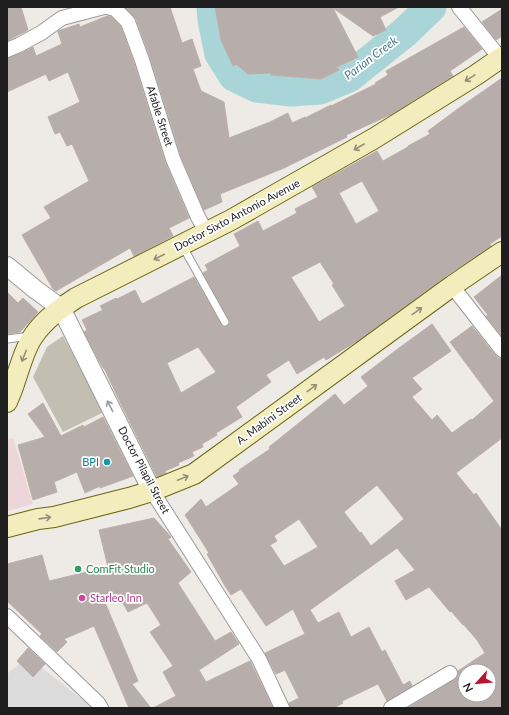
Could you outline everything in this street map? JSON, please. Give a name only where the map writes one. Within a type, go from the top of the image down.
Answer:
[{"type":"main road","name":"Doctor Sixto Antonio Avenue","points":[[7,402],[23,356],[33,336],[48,319],[61,308],[76,298],[231,220],[373,139],[476,75],[501,57]]},
{"type":"main road","name":"A. Mabini Street","points":[[7,527],[130,498],[194,474],[452,286],[502,252]]},
{"type":"street","points":[[7,50],[20,45],[41,33],[62,18],[104,7]]},
{"type":"street","name":"Afable Street","points":[[108,7],[115,9],[128,22],[142,60],[173,159],[206,232]]},
{"type":"street","points":[[459,7],[501,57]]},
{"type":"street","name":"Doctor Pilapil Street","points":[[7,266],[61,308],[152,491],[258,659],[282,708]]},
{"type":"street","points":[[452,286],[502,350]]},
{"type":"street","points":[[7,616],[98,703],[101,708]]},
{"type":"street","points":[[391,708],[450,673]]},
{"type":"lane","points":[[182,245],[224,322]]},
{"type":"lane","points":[[7,339],[33,336]]},
{"type":"shaded area","points":[[63,336],[104,412],[63,432],[33,377],[47,347]]},
{"type":"shaded area","points":[[13,438],[33,504],[7,511],[7,442]]},
{"type":"shaded area","points":[[28,657],[93,708],[7,708],[7,674]]},
{"type":"building","points":[[7,7],[21,7],[28,30],[7,41]]},
{"type":"building","points":[[170,7],[182,43],[192,39],[201,66],[193,69],[201,91],[224,102],[229,138],[270,122],[288,113],[292,123],[331,106],[376,84],[375,83],[388,75],[386,71],[464,27],[482,49],[450,71],[453,76],[392,114],[346,135],[347,137],[284,168],[220,194],[222,202],[204,210],[181,156],[150,57],[136,19],[126,8]]},
{"type":"building","points":[[215,7],[399,7],[380,17],[386,30],[373,36],[333,8],[358,57],[337,67],[339,70],[321,79],[271,75],[271,73],[248,74],[236,64],[233,66],[221,40]]},
{"type":"building","points":[[502,9],[502,36],[496,40],[482,22]]},
{"type":"building","points":[[107,16],[111,17],[121,27],[134,63],[165,162],[189,218],[169,228],[173,236],[134,256],[130,248],[56,291],[53,289],[22,235],[51,218],[44,207],[89,181],[72,144],[67,146],[60,132],[55,134],[48,117],[80,102],[68,72],[49,81],[46,74],[7,92],[7,58],[22,53],[33,47],[36,56],[62,44],[58,31],[79,24],[80,27]]},
{"type":"building","points":[[502,78],[502,236],[490,244],[491,246],[446,276],[359,340],[326,360],[324,357],[297,374],[289,360],[266,375],[271,382],[236,407],[242,417],[216,433],[217,435],[202,444],[203,447],[192,452],[194,456],[178,463],[179,465],[165,471],[166,473],[157,477],[104,368],[84,332],[87,330],[82,320],[103,310],[100,306],[135,290],[142,304],[194,277],[221,324],[225,327],[228,326],[230,322],[203,273],[208,270],[205,265],[240,246],[234,234],[258,221],[263,231],[297,213],[295,209],[318,197],[312,187],[377,151],[383,161],[430,134],[428,131]],"holes":[[[362,181],[379,211],[356,224],[339,193]],[[320,262],[334,284],[332,285],[345,306],[319,322],[291,277]],[[198,347],[216,372],[181,393],[167,363]]]},
{"type":"building","points":[[502,275],[502,336],[486,316],[488,315],[474,297]]},
{"type":"building","points":[[7,292],[18,303],[23,298],[38,312],[20,332],[7,334]]},
{"type":"building","points":[[432,324],[451,351],[412,378],[422,389],[412,397],[432,420],[437,415],[452,433],[471,419],[472,420],[494,401],[450,342],[472,326],[495,355],[498,358],[502,358],[502,438],[456,473],[474,495],[476,493],[502,530],[502,708],[408,708],[457,678],[457,703],[497,703],[497,663],[470,663],[485,653],[477,640],[451,611],[450,612],[429,587],[406,600],[395,581],[415,570],[397,548],[310,610],[318,623],[339,612],[351,637],[369,627],[382,652],[385,650],[403,685],[410,681],[412,686],[387,701],[378,684],[342,701],[343,703],[334,708],[290,708],[289,703],[299,698],[285,670],[276,674],[265,653],[305,634],[293,609],[266,626],[241,589],[231,595],[207,554],[209,553],[185,515],[201,499],[206,507],[239,484],[233,476],[240,471],[239,470],[270,449],[269,447],[335,394],[344,405],[368,386],[361,377]],"holes":[[[377,485],[404,519],[371,546],[344,512]],[[299,519],[318,547],[284,566],[270,545],[277,541],[274,536]]]},
{"type":"building","points":[[43,403],[61,436],[83,425],[84,427],[103,417],[133,476],[100,488],[100,486],[85,493],[77,472],[54,482],[57,492],[33,500],[18,445],[45,437],[28,414]]},
{"type":"building","points":[[154,518],[171,537],[168,539],[191,572],[178,583],[215,641],[231,632],[239,644],[199,670],[206,682],[250,661],[273,708],[153,708],[176,696],[163,672],[173,666],[150,632],[161,625],[147,603],[128,612],[117,593],[104,600],[138,681],[132,684],[151,708],[129,708],[94,626],[64,639],[67,642],[57,652],[40,636],[42,634],[7,601],[7,564],[42,555],[49,581],[108,567],[99,530]]},
{"type":"building","points":[[28,648],[45,664],[33,677],[17,661]]},
{"type":"waterway","name":"Parian Creek","points":[[212,7],[220,54],[234,76],[257,87],[291,91],[320,89],[349,77],[404,33],[431,7]]},
{"type":"place","name":"BPI","points":[[107,462]]},
{"type":"place","name":"ComFit Studio","points":[[78,569]]},
{"type":"place","name":"Starleo Inn","points":[[82,598]]}]
